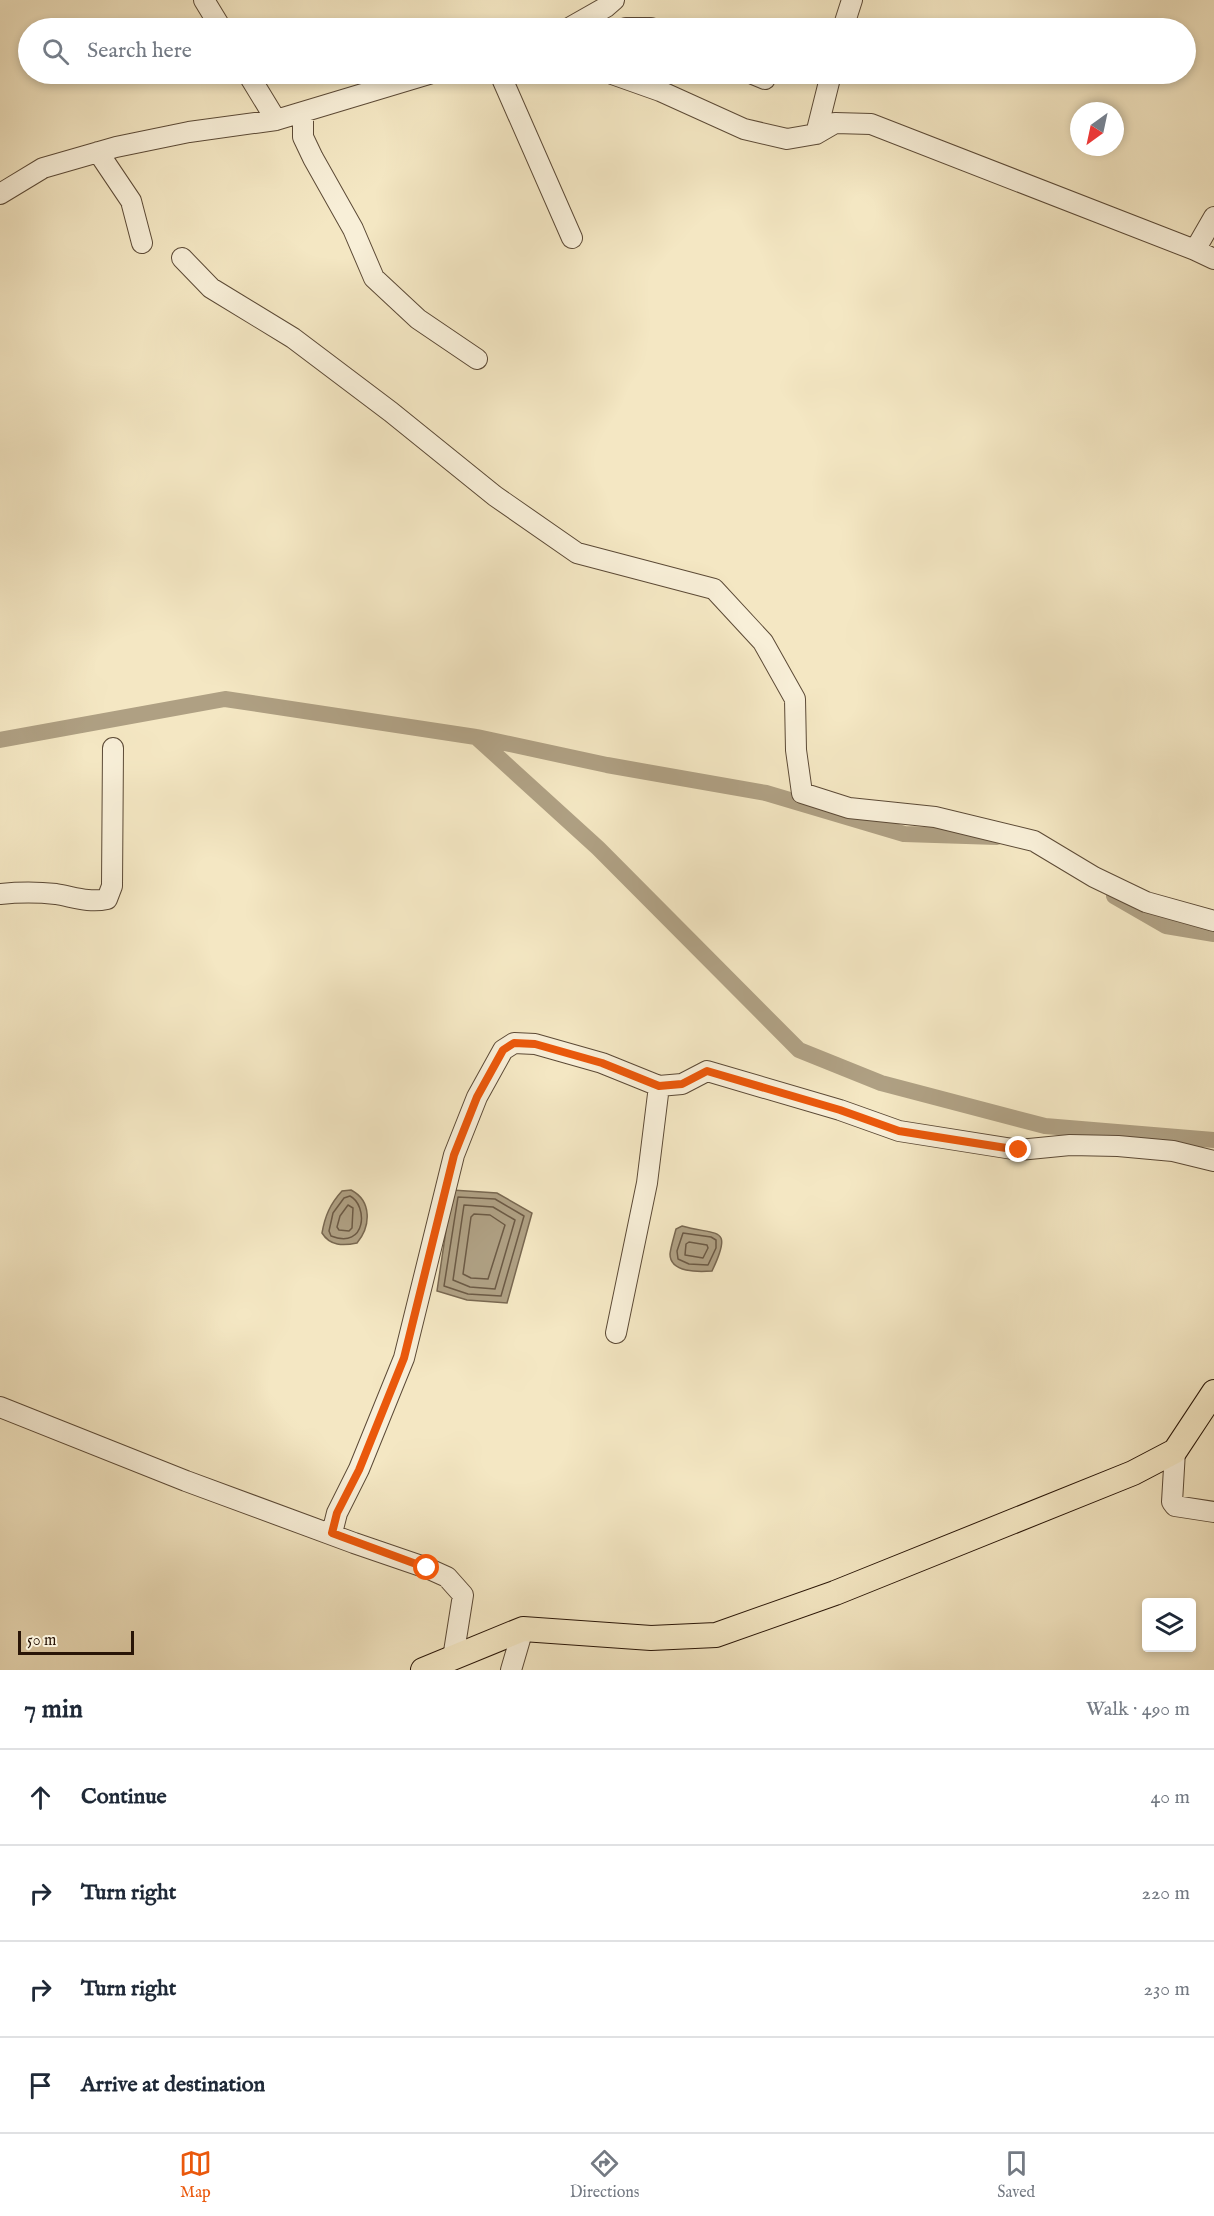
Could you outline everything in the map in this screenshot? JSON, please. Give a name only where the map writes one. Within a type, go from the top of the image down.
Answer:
[{"type":"main road","points":[[423,1670],[523,1629],[651,1638],[716,1635],[836,1593],[1133,1473],[1175,1451],[1214,1392]]},
{"type":"street","points":[[204,0],[215,18]]},
{"type":"street","points":[[587,18],[614,0]]},
{"type":"street","points":[[846,18],[852,0]]},
{"type":"street","points":[[254,84],[276,120]]},
{"type":"street","points":[[0,194],[43,168],[98,152],[189,132],[276,120],[396,84]]},
{"type":"street","points":[[504,84],[572,238]]},
{"type":"street","points":[[640,84],[744,129],[787,139],[816,134],[835,123],[871,124],[1214,259]]},
{"type":"street","points":[[816,134],[828,84]]},
{"type":"street","points":[[303,112],[303,137],[312,158],[353,229],[374,278],[418,319],[477,359]]},
{"type":"street","points":[[98,152],[131,201],[142,243]]},
{"type":"street","points":[[1195,250],[1214,217]]},
{"type":"street","points":[[182,258],[211,288],[293,338],[391,412],[495,496],[577,554],[714,589],[763,642],[795,699],[796,750],[802,793],[849,808],[935,818],[1034,841],[1094,877],[1146,902],[1214,921]]},
{"type":"street","points":[[0,894],[23,892],[57,894],[94,902],[107,899],[112,886],[113,748]]},
{"type":"street","points":[[332,1533],[337,1513],[359,1470],[404,1358],[454,1155],[477,1097],[503,1050],[514,1043],[535,1044],[602,1063],[659,1086],[682,1084],[707,1071],[840,1110],[899,1131],[1019,1150],[1070,1145],[1118,1146],[1173,1151],[1214,1161]]},
{"type":"street","points":[[616,1333],[647,1183],[659,1086]]},
{"type":"street","points":[[0,1407],[186,1480],[447,1577],[463,1595],[453,1658]]},
{"type":"street","points":[[1175,1451],[1172,1502],[1175,1506],[1214,1512]]},
{"type":"street","points":[[511,1670],[523,1629]]},
{"type":"water","points":[[351,1190],[358,1195],[366,1207],[365,1229],[357,1243],[347,1245],[333,1243],[322,1233],[323,1227],[334,1201],[342,1191]]},
{"type":"water","points":[[452,1190],[497,1193],[532,1213],[507,1303],[467,1300],[437,1291]]},
{"type":"water","points":[[682,1226],[713,1233],[721,1239],[722,1246],[712,1271],[686,1270],[675,1265],[671,1260],[670,1254],[676,1229]]},
{"type":"waterway","points":[[0,740],[225,699],[476,737],[598,848],[799,1050],[881,1083],[1045,1126],[1214,1140]]},
{"type":"waterway","points":[[477,737],[607,765],[766,793],[904,834],[997,837]]},
{"type":"waterway","points":[[1114,896],[1166,926],[1214,934]]},
{"type":"route","points":[[427,1568],[332,1533],[337,1513],[359,1470],[404,1358],[454,1155],[477,1097],[503,1050],[514,1043],[535,1044],[602,1063],[659,1086],[676,1086],[707,1071],[840,1110],[899,1131],[1019,1150]]}]
